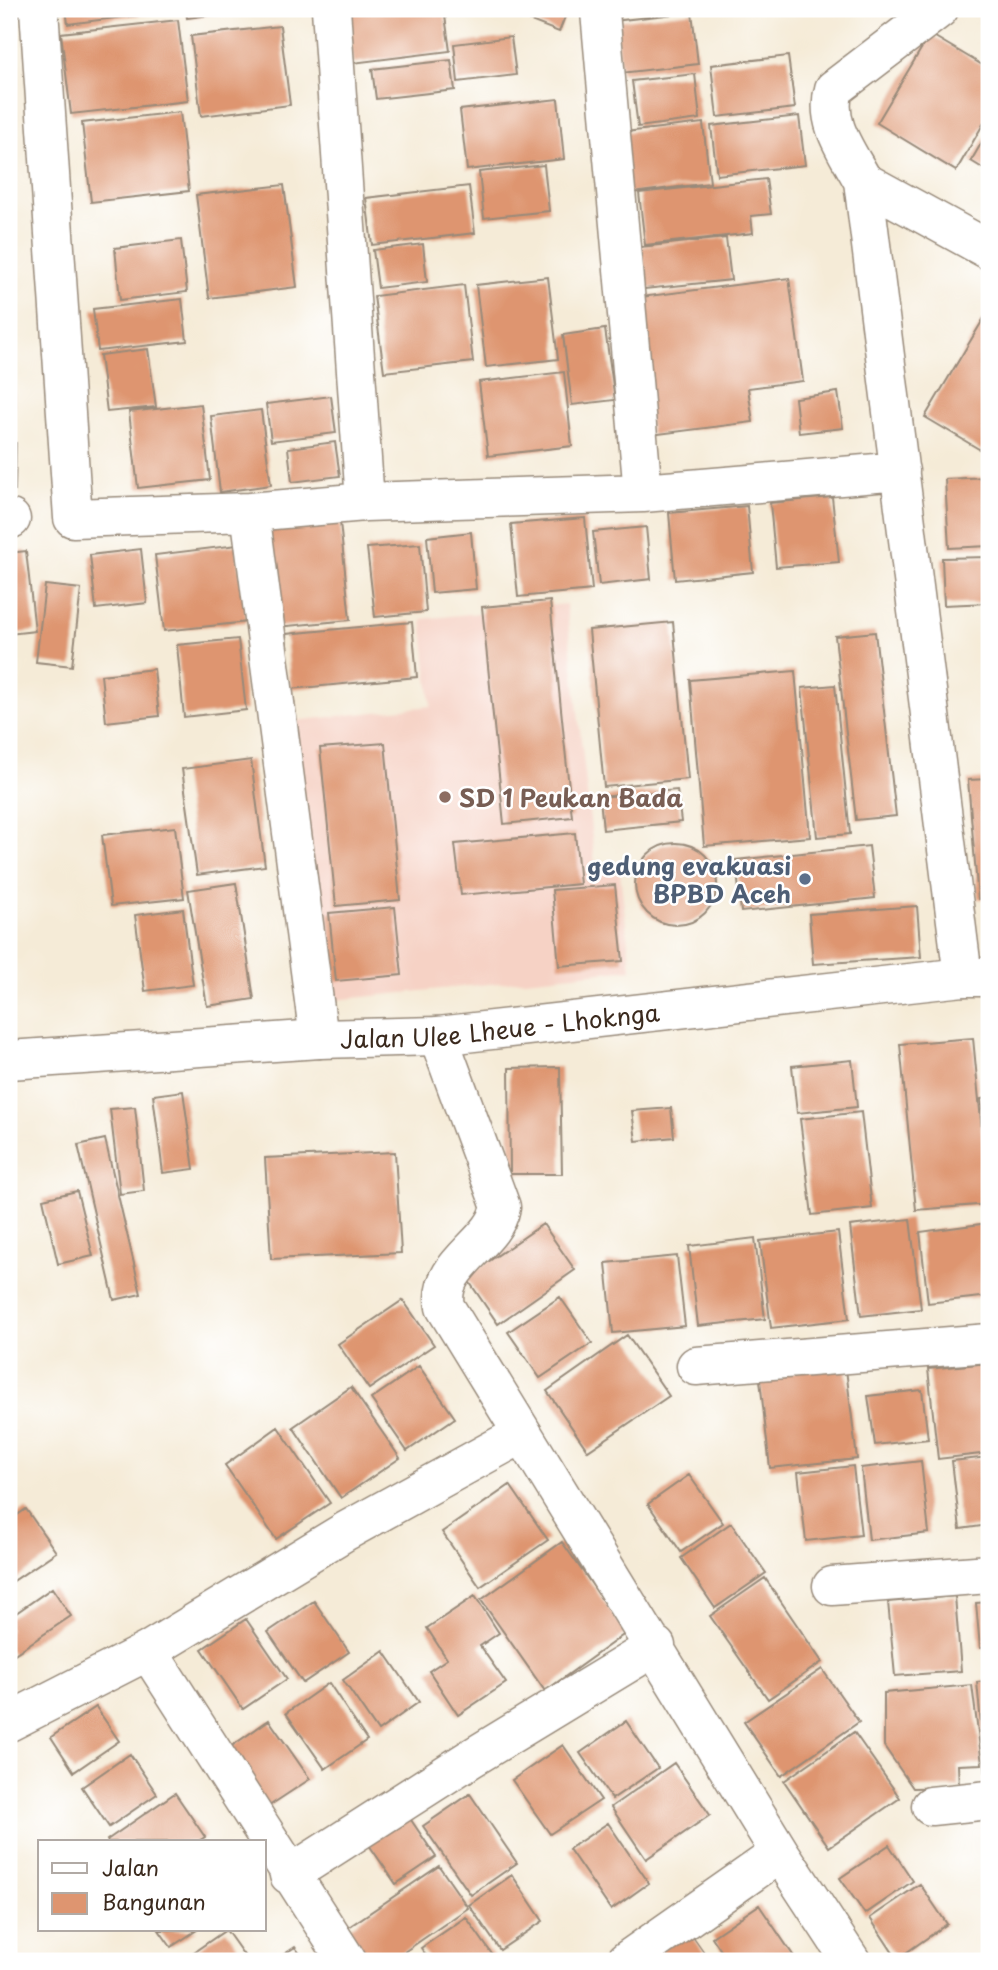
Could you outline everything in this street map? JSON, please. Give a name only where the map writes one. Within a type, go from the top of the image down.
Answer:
[{"type":"main road","points":[[39,9],[73,518],[250,512],[365,502],[643,493],[900,471]]},
{"type":"main road","points":[[331,9],[365,502]]},
{"type":"main road","points":[[939,9],[834,89],[829,106],[831,122],[863,181],[900,471],[976,977]]},
{"type":"main road","points":[[600,12],[643,493]]},
{"type":"main road","points":[[863,181],[989,250]]},
{"type":"main road","points":[[250,512],[319,1039]]},
{"type":"main road","name":"Jalan Ulee Lheue - Lhoknga","points":[[9,1060],[319,1039],[439,1036],[976,977]]},
{"type":"main road","points":[[439,1036],[501,1207],[482,1239],[450,1276],[443,1298],[445,1307],[656,1646],[780,1853],[851,1961]]},
{"type":"main road","points":[[696,1366],[989,1343]]},
{"type":"main road","points":[[9,1723],[148,1651],[346,1531],[522,1434]]},
{"type":"main road","points":[[832,1586],[989,1574]]},
{"type":"main road","points":[[289,1875],[470,1759],[656,1646]]},
{"type":"main road","points":[[148,1651],[346,1961]]},
{"type":"main road","points":[[931,1806],[989,1800]]},
{"type":"main road","points":[[626,1961],[780,1853]]},
{"type":"shaded area","name":"SD 1 Peukan Bada","points":[[566,604],[596,874],[620,873],[631,969],[325,1001],[294,721],[431,706],[422,619]]},
{"type":"building","points":[[66,9],[179,9],[179,10],[68,24]]},
{"type":"building","points":[[186,9],[246,9],[246,10],[187,18]]},
{"type":"building","points":[[371,9],[444,9],[450,51],[353,63],[346,12]]},
{"type":"building","points":[[500,9],[568,9],[559,32]]},
{"type":"building","points":[[692,12],[698,64],[621,73],[614,21]]},
{"type":"building","points":[[178,20],[188,101],[71,114],[61,33]]},
{"type":"building","points":[[280,26],[290,105],[201,116],[191,36]]},
{"type":"building","points":[[930,34],[989,69],[989,114],[956,171],[877,123]]},
{"type":"building","points":[[511,37],[516,75],[458,82],[454,44]]},
{"type":"building","points":[[788,56],[795,108],[717,117],[711,65]]},
{"type":"building","points":[[451,60],[455,90],[376,99],[372,69]]},
{"type":"building","points":[[695,74],[700,119],[638,127],[632,81]]},
{"type":"building","points":[[558,99],[564,159],[467,170],[460,110]]},
{"type":"building","points":[[180,112],[189,191],[91,202],[82,123]]},
{"type":"building","points":[[799,116],[805,165],[717,175],[711,126]]},
{"type":"building","points":[[703,123],[710,183],[624,194],[617,133]]},
{"type":"building","points":[[989,130],[989,172],[971,161]]},
{"type":"building","points":[[544,165],[549,211],[484,218],[479,172]]},
{"type":"building","points":[[766,179],[771,214],[751,216],[753,233],[645,245],[639,193]]},
{"type":"building","points":[[284,185],[297,287],[209,298],[196,195]]},
{"type":"building","points":[[469,186],[475,233],[372,245],[366,198]]},
{"type":"building","points":[[726,238],[731,280],[635,290],[630,248]]},
{"type":"building","points":[[181,240],[187,292],[120,300],[115,248]]},
{"type":"building","points":[[423,244],[427,282],[378,288],[373,250]]},
{"type":"building","points":[[548,277],[558,359],[486,367],[476,285]]},
{"type":"building","points":[[789,278],[803,381],[748,388],[753,422],[651,435],[633,298]]},
{"type":"building","points":[[464,285],[473,362],[384,372],[374,296]]},
{"type":"building","points":[[182,299],[187,341],[98,351],[93,309]]},
{"type":"building","points":[[9,302],[13,302],[12,358],[9,358]]},
{"type":"building","points":[[987,313],[989,315],[989,455],[925,417]]},
{"type":"building","points":[[605,329],[615,400],[572,405],[563,335]]},
{"type":"building","points":[[148,349],[156,407],[107,412],[100,355]]},
{"type":"building","points":[[564,372],[572,446],[488,456],[479,382]]},
{"type":"building","points":[[9,373],[14,373],[14,430],[9,430]]},
{"type":"building","points":[[838,392],[843,428],[799,433],[795,398]]},
{"type":"building","points":[[331,396],[336,433],[271,441],[266,404]]},
{"type":"building","points":[[201,404],[210,480],[138,488],[129,412]]},
{"type":"building","points":[[261,410],[271,485],[220,492],[211,416]]},
{"type":"building","points":[[335,442],[340,476],[292,482],[288,448]]},
{"type":"building","points":[[9,443],[16,443],[15,490],[9,490]]},
{"type":"building","points":[[989,477],[989,546],[949,548],[945,479]]},
{"type":"building","points":[[832,497],[839,562],[776,567],[770,503]]},
{"type":"building","points":[[747,506],[753,572],[675,580],[669,513]]},
{"type":"building","points":[[339,512],[350,620],[277,627],[266,519]]},
{"type":"building","points":[[585,518],[592,590],[518,597],[511,524]]},
{"type":"building","points":[[646,527],[651,579],[599,585],[593,532]]},
{"type":"building","points":[[471,532],[476,589],[432,593],[427,537]]},
{"type":"building","points":[[420,544],[426,612],[375,617],[367,548]]},
{"type":"building","points":[[237,545],[247,622],[164,631],[155,555]]},
{"type":"building","points":[[141,549],[147,603],[96,609],[90,555]]},
{"type":"building","points":[[26,551],[35,631],[9,634],[9,553]]},
{"type":"building","points":[[989,557],[989,603],[944,605],[942,558]]},
{"type":"building","points":[[45,585],[81,589],[72,666],[36,662]]},
{"type":"building","points":[[550,601],[572,817],[504,824],[482,607]]},
{"type":"building","points":[[412,622],[417,677],[291,689],[286,634]]},
{"type":"building","points":[[673,622],[688,779],[604,787],[589,630]]},
{"type":"building","points":[[875,632],[896,816],[856,820],[835,636]]},
{"type":"building","points":[[238,639],[246,710],[184,717],[177,645]]},
{"type":"building","points":[[154,669],[159,716],[106,722],[101,675]]},
{"type":"building","points":[[795,671],[810,837],[704,846],[690,680]]},
{"type":"building","points":[[835,685],[850,834],[817,837],[802,688]]},
{"type":"building","points":[[385,743],[400,900],[336,906],[320,748]]},
{"type":"building","points":[[251,760],[265,866],[197,875],[182,769]]},
{"type":"building","points":[[989,779],[989,898],[978,899],[968,780]]},
{"type":"building","points":[[677,790],[681,822],[603,830],[600,797]]},
{"type":"building","points":[[175,827],[184,898],[111,906],[102,835]]},
{"type":"building","points":[[575,833],[580,884],[461,895],[455,844]]},
{"type":"building","points":[[676,843],[692,846],[705,855],[714,868],[717,884],[714,900],[705,913],[692,922],[676,925],[660,922],[647,913],[638,900],[635,884],[638,868],[647,855],[660,846]]},
{"type":"building","name":"gedung evakuasi BPBD Aceh","points":[[869,846],[875,898],[741,912],[736,860]]},
{"type":"building","points":[[236,883],[254,999],[207,1006],[188,890]]},
{"type":"building","points":[[615,885],[623,961],[559,966],[552,890]]},
{"type":"building","points":[[917,906],[921,957],[813,964],[809,914]]},
{"type":"building","points":[[395,907],[402,975],[336,981],[329,913]]},
{"type":"building","points":[[183,909],[193,985],[145,991],[135,915]]},
{"type":"building","points":[[973,1038],[989,1204],[916,1210],[900,1044]]},
{"type":"building","points":[[852,1060],[857,1107],[797,1113],[792,1066]]},
{"type":"building","points":[[560,1067],[562,1174],[510,1174],[509,1068]]},
{"type":"building","points":[[183,1091],[194,1169],[163,1173],[153,1095]]},
{"type":"building","points":[[989,1098],[989,1154],[988,1154],[981,1099]]},
{"type":"building","points":[[135,1107],[144,1191],[120,1194],[110,1109]]},
{"type":"building","points":[[671,1108],[674,1137],[636,1141],[632,1111]]},
{"type":"building","points":[[861,1112],[872,1208],[812,1215],[800,1119]]},
{"type":"building","points":[[105,1139],[141,1294],[114,1300],[78,1145]]},
{"type":"building","points":[[395,1152],[401,1253],[271,1259],[265,1158]]},
{"type":"building","points":[[77,1191],[93,1256],[58,1264],[43,1199]]},
{"type":"building","points":[[910,1219],[921,1309],[861,1316],[850,1226]]},
{"type":"building","points":[[989,1223],[989,1296],[928,1303],[920,1232]]},
{"type":"building","points":[[543,1224],[575,1270],[498,1324],[466,1277]]},
{"type":"building","points":[[838,1232],[849,1319],[771,1328],[760,1241]]},
{"type":"building","points":[[755,1238],[765,1319],[698,1326],[689,1246]]},
{"type":"building","points":[[677,1256],[685,1326],[613,1333],[606,1263]]},
{"type":"building","points":[[560,1297],[592,1343],[540,1378],[508,1332]]},
{"type":"building","points":[[403,1300],[434,1345],[369,1389],[338,1344]]},
{"type":"building","points":[[627,1335],[669,1396],[588,1451],[547,1391]]},
{"type":"building","points":[[845,1361],[857,1459],[770,1468],[759,1371]]},
{"type":"building","points":[[989,1363],[989,1453],[938,1459],[928,1369]]},
{"type":"building","points":[[419,1366],[455,1418],[407,1451],[371,1399]]},
{"type":"building","points":[[351,1387],[400,1458],[341,1498],[293,1427]]},
{"type":"building","points":[[922,1390],[928,1439],[875,1445],[868,1396]]},
{"type":"building","points":[[278,1427],[330,1503],[276,1539],[225,1465]]},
{"type":"building","points":[[989,1457],[989,1525],[960,1529],[952,1461]]},
{"type":"building","points":[[921,1461],[929,1533],[869,1540],[861,1468]]},
{"type":"building","points":[[853,1466],[861,1535],[806,1541],[798,1472]]},
{"type":"building","points":[[689,1475],[723,1523],[681,1552],[648,1504]]},
{"type":"building","points":[[510,1485],[548,1540],[480,1587],[442,1532]]},
{"type":"building","points":[[26,1509],[56,1552],[9,1584],[9,1521]]},
{"type":"building","points":[[731,1523],[766,1573],[715,1608],[681,1558]]},
{"type":"building","points":[[562,1542],[626,1633],[545,1691],[481,1600]]},
{"type":"building","points":[[765,1578],[822,1662],[768,1699],[710,1616]]},
{"type":"building","points":[[52,1588],[71,1616],[13,1655],[9,1649],[9,1618]]},
{"type":"building","points":[[475,1596],[499,1633],[480,1646],[506,1683],[458,1715],[429,1671],[447,1659],[427,1628]]},
{"type":"building","points":[[955,1596],[961,1671],[895,1676],[888,1602]]},
{"type":"building","points":[[314,1601],[349,1652],[303,1683],[268,1632]]},
{"type":"building","points":[[989,1602],[989,1647],[980,1648],[976,1603]]},
{"type":"building","points":[[246,1619],[287,1679],[243,1709],[202,1649]]},
{"type":"building","points":[[384,1651],[419,1702],[378,1731],[343,1680]]},
{"type":"building","points":[[822,1669],[859,1722],[781,1776],[744,1722]]},
{"type":"building","points":[[989,1681],[989,1775],[986,1776],[977,1682]]},
{"type":"building","points":[[329,1683],[367,1740],[325,1769],[286,1713]]},
{"type":"building","points":[[972,1685],[982,1764],[958,1765],[959,1787],[913,1788],[884,1746],[884,1693]]},
{"type":"building","points":[[96,1707],[119,1741],[74,1772],[51,1737]]},
{"type":"building","points":[[269,1720],[310,1779],[266,1808],[226,1750]]},
{"type":"building","points":[[626,1721],[658,1768],[612,1799],[580,1753]]},
{"type":"building","points":[[854,1732],[900,1798],[829,1847],[784,1781]]},
{"type":"building","points":[[563,1745],[601,1800],[550,1834],[512,1780]]},
{"type":"building","points":[[130,1754],[157,1794],[109,1827],[82,1787]]},
{"type":"building","points":[[674,1763],[710,1815],[646,1859],[611,1807]]},
{"type":"building","points":[[175,1793],[205,1837],[200,1840],[107,1840]]},
{"type":"building","points":[[470,1794],[517,1863],[471,1895],[423,1826]]},
{"type":"building","points":[[407,1814],[436,1857],[396,1884],[367,1842]]},
{"type":"building","points":[[608,1823],[649,1883],[611,1910],[569,1849]]},
{"type":"building","points":[[889,1845],[913,1881],[865,1914],[840,1878]]},
{"type":"building","points":[[439,1866],[468,1908],[391,1961],[360,1961],[340,1933]]},
{"type":"building","points":[[512,1875],[543,1921],[500,1950],[469,1905]]},
{"type":"building","points":[[920,1884],[947,1924],[897,1959],[870,1918]]},
{"type":"building","points":[[759,1905],[797,1961],[728,1961],[712,1937]]},
{"type":"building","points":[[466,1917],[494,1957],[488,1961],[430,1961],[421,1948]]},
{"type":"building","points":[[689,1931],[710,1961],[645,1961]]},
{"type":"building","points":[[160,1932],[194,1932],[171,1947]]},
{"type":"building","points":[[223,1932],[227,1932],[248,1961],[181,1961]]},
{"type":"building","points":[[295,1947],[305,1961],[274,1961]]},
{"type":"place","name":"SD 1 Peukan Bada","points":[[445,797]]},
{"type":"place","name":"gedung evakuasi BPBD Aceh","points":[[805,879]]}]
